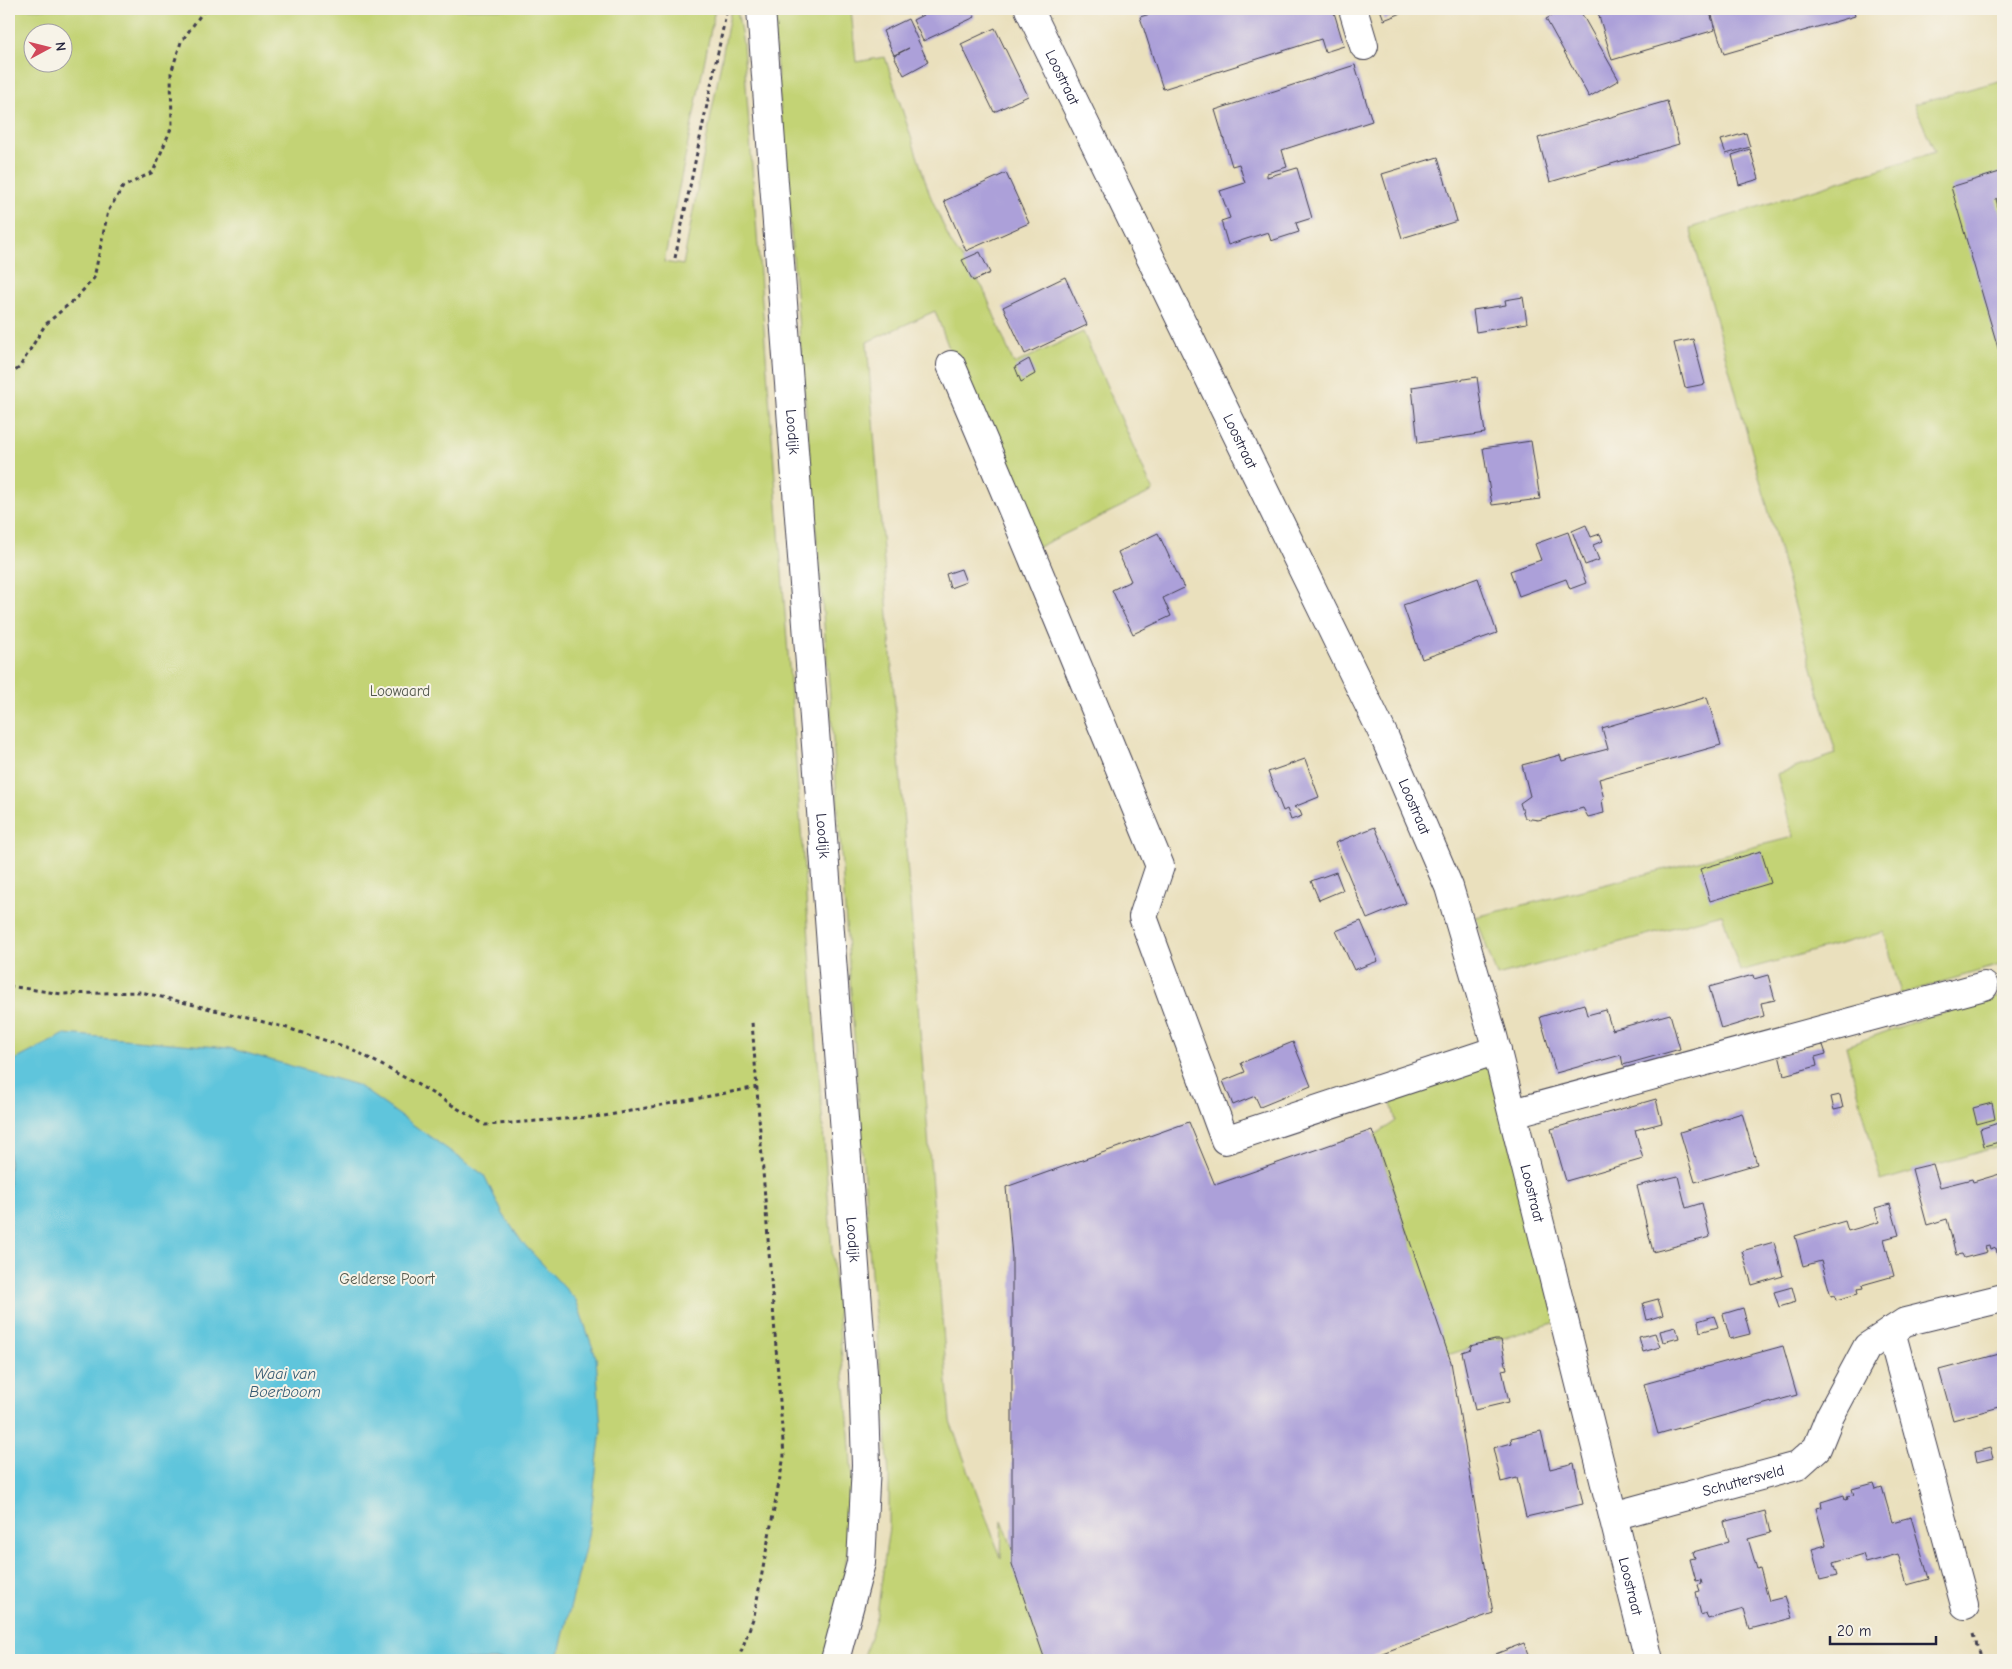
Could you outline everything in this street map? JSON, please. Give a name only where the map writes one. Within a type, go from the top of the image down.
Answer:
[{"type":"street","name":"Loodijk","points":[[761,9],[863,1373],[866,1465],[861,1562],[835,1660]]},
{"type":"street","name":"Loostraat","points":[[1030,9],[1384,738],[1449,887],[1497,1050],[1649,1660]]},
{"type":"street","points":[[1353,9],[1364,46]]},
{"type":"street","points":[[951,365],[1023,531],[1044,588],[1160,866],[1143,917],[1225,1140],[1497,1050]]},
{"type":"street","points":[[1513,1114],[1984,986]]},
{"type":"street","name":"Schuttersveld","points":[[1613,1516],[1797,1466],[1817,1448],[1830,1416],[1867,1347],[1905,1322],[2003,1298]]},
{"type":"street","points":[[1891,1331],[1965,1605]]},
{"type":"path","points":[[9,375],[19,368],[45,325],[77,297],[94,278],[108,211],[122,187],[153,172],[172,126],[171,73],[181,42],[205,9]]},
{"type":"path","points":[[675,258],[727,9]]},
{"type":"path","points":[[9,986],[62,994],[141,992],[284,1027],[352,1049],[422,1087],[485,1125],[604,1116],[758,1087]]},
{"type":"path","points":[[738,1660],[754,1616],[784,1456],[752,1022]]},
{"type":"green space","name":"Gelderse Poort","points":[[9,9],[715,9],[664,262],[683,265],[731,9],[737,9],[743,44],[834,1277],[852,1478],[851,1524],[840,1606],[824,1660],[9,1660]]},
{"type":"green space","points":[[772,9],[851,9],[856,62],[885,57],[930,195],[951,243],[983,288],[1014,364],[1083,332],[1153,491],[1026,553],[935,311],[867,342],[950,1421],[1001,1558],[1002,1520],[1055,1660],[863,1660],[877,1614],[889,1527],[889,1477],[871,1274],[829,684]]},
{"type":"green space","points":[[2003,80],[2003,964],[1901,994],[1884,932],[1740,971],[1722,914],[1497,976],[1476,917],[1793,837],[1777,774],[1836,754],[1690,228],[1935,152],[1914,104]]},
{"type":"green space","points":[[2003,996],[2003,1145],[1881,1181],[1846,1046],[1916,1021]]},
{"type":"green space","points":[[1489,1066],[1557,1322],[1447,1355],[1375,1135],[1396,1121],[1388,1092]]},
{"type":"water","name":"Waai van Boerboom","points":[[65,1034],[229,1048],[357,1085],[484,1175],[503,1214],[522,1242],[576,1300],[596,1357],[601,1431],[588,1536],[560,1649],[554,1660],[9,1660],[9,1062]]},
{"type":"building","points":[[920,9],[971,9],[975,17],[923,41],[913,20],[923,15]]},
{"type":"building","points":[[1166,9],[1333,9],[1344,46],[1325,52],[1321,39],[1163,89],[1140,17]]},
{"type":"building","points":[[1380,9],[1412,9],[1384,20]]},
{"type":"building","points":[[1565,9],[1579,9],[1619,80],[1589,97],[1546,19]]},
{"type":"building","points":[[1597,9],[1709,9],[1715,30],[1612,60]]},
{"type":"building","points":[[1710,9],[1853,9],[1855,16],[1724,54]]},
{"type":"building","points":[[908,19],[928,62],[904,75],[894,56],[909,48],[894,55],[883,31]]},
{"type":"building","points":[[995,28],[1028,96],[994,112],[961,44]]},
{"type":"building","points":[[1355,65],[1372,121],[1282,150],[1287,167],[1267,173],[1267,177],[1297,168],[1312,218],[1296,223],[1299,232],[1271,241],[1268,232],[1228,245],[1221,221],[1230,218],[1220,191],[1245,183],[1239,164],[1232,166],[1215,110]]},
{"type":"building","points":[[1667,101],[1679,144],[1550,182],[1538,138]]},
{"type":"building","points":[[1746,133],[1750,147],[1726,154],[1721,140]]},
{"type":"building","points":[[1750,149],[1759,179],[1739,185],[1732,155]]},
{"type":"building","points":[[1438,157],[1457,221],[1402,238],[1382,174]]},
{"type":"building","points":[[2003,171],[2003,197],[1996,199],[2003,225],[2003,365],[1951,187]]},
{"type":"building","points":[[1006,173],[1029,223],[966,251],[944,201]]},
{"type":"building","points":[[980,252],[990,273],[973,281],[962,260]]},
{"type":"building","points":[[1065,277],[1087,325],[1025,354],[1003,307]]},
{"type":"building","points":[[1523,297],[1527,323],[1476,332],[1473,310],[1506,305],[1505,300]]},
{"type":"building","points":[[1693,339],[1705,384],[1685,388],[1674,343]]},
{"type":"building","points":[[1029,359],[1035,374],[1021,382],[1015,367]]},
{"type":"building","points":[[1477,377],[1485,433],[1418,443],[1412,387]]},
{"type":"building","points":[[1531,441],[1540,499],[1492,505],[1483,448]]},
{"type":"building","points":[[1586,525],[1591,537],[1600,534],[1603,541],[1593,545],[1599,560],[1585,565],[1572,531]]},
{"type":"building","points":[[1568,532],[1586,583],[1570,589],[1566,579],[1519,596],[1510,571],[1541,560],[1535,544]]},
{"type":"building","points":[[1158,533],[1184,588],[1163,598],[1171,616],[1133,634],[1112,590],[1131,581],[1118,552]]},
{"type":"building","points":[[961,569],[966,582],[950,588],[946,574]]},
{"type":"building","points":[[1478,578],[1497,633],[1422,659],[1403,605]]},
{"type":"building","points":[[1707,697],[1721,745],[1599,779],[1604,799],[1602,800],[1604,813],[1588,817],[1583,808],[1538,820],[1525,818],[1520,803],[1530,796],[1522,765],[1560,755],[1562,761],[1608,749],[1602,728]]},
{"type":"building","points":[[1305,759],[1319,797],[1294,807],[1300,811],[1302,816],[1291,820],[1287,809],[1283,811],[1268,772]]},
{"type":"building","points":[[1375,827],[1406,903],[1367,919],[1335,843]]},
{"type":"building","points":[[1761,851],[1771,883],[1710,901],[1700,869]]},
{"type":"building","points":[[1336,872],[1343,890],[1319,900],[1311,881]]},
{"type":"building","points":[[1361,921],[1378,961],[1354,970],[1336,931]]},
{"type":"building","points":[[1753,975],[1754,979],[1768,975],[1775,1000],[1761,1003],[1764,1016],[1721,1029],[1709,987]]},
{"type":"building","points":[[1584,1004],[1587,1015],[1606,1010],[1612,1030],[1670,1014],[1680,1049],[1623,1065],[1621,1055],[1556,1073],[1540,1017]]},
{"type":"building","points":[[1293,1042],[1311,1086],[1260,1107],[1255,1096],[1233,1105],[1223,1081],[1245,1072],[1241,1063]]},
{"type":"building","points":[[1823,1045],[1826,1054],[1815,1057],[1817,1066],[1784,1075],[1779,1055]]},
{"type":"building","points":[[1840,1095],[1843,1108],[1834,1110],[1831,1097]]},
{"type":"building","points":[[1656,1099],[1662,1123],[1635,1130],[1643,1159],[1566,1181],[1551,1129]]},
{"type":"building","points":[[1992,1103],[1995,1119],[1977,1124],[1973,1108]]},
{"type":"building","points":[[1742,1113],[1757,1164],[1695,1182],[1680,1132]]},
{"type":"building","points":[[1189,1122],[1215,1185],[1372,1130],[1451,1362],[1493,1613],[1363,1660],[1045,1660],[1012,1564],[1012,1257],[1006,1187]]},
{"type":"building","points":[[1998,1123],[2003,1141],[1984,1146],[1980,1129]]},
{"type":"building","points":[[1933,1164],[1940,1187],[1972,1179],[1973,1182],[2003,1173],[2003,1251],[1997,1253],[1996,1248],[1990,1250],[1989,1246],[1985,1247],[1987,1252],[1964,1258],[1962,1254],[1956,1255],[1947,1219],[1927,1225],[1912,1169]]},
{"type":"building","points":[[1678,1176],[1686,1208],[1702,1203],[1710,1237],[1653,1252],[1637,1186]]},
{"type":"building","points":[[1890,1204],[1899,1235],[1884,1239],[1894,1276],[1862,1285],[1863,1288],[1857,1289],[1858,1294],[1836,1300],[1835,1295],[1831,1296],[1821,1261],[1803,1266],[1795,1236],[1845,1221],[1848,1231],[1879,1222],[1875,1208]]},
{"type":"building","points":[[1774,1242],[1783,1276],[1752,1285],[1742,1251]]},
{"type":"building","points":[[1792,1287],[1796,1302],[1779,1307],[1774,1292]]},
{"type":"building","points":[[1658,1299],[1663,1315],[1647,1320],[1643,1303]]},
{"type":"building","points":[[1743,1308],[1750,1334],[1730,1339],[1723,1314]]},
{"type":"building","points":[[1714,1316],[1718,1327],[1700,1332],[1698,1321]]},
{"type":"building","points":[[1676,1327],[1679,1338],[1663,1342],[1660,1331]]},
{"type":"building","points":[[1655,1333],[1660,1347],[1643,1352],[1639,1337]]},
{"type":"building","points":[[1501,1340],[1507,1369],[1502,1370],[1509,1402],[1475,1410],[1462,1352],[1471,1349],[1470,1346]]},
{"type":"building","points":[[1783,1346],[1797,1395],[1658,1434],[1644,1384]]},
{"type":"building","points":[[2003,1353],[2003,1406],[1953,1420],[1939,1370]]},
{"type":"building","points":[[1541,1431],[1550,1469],[1574,1463],[1583,1504],[1526,1517],[1517,1478],[1501,1482],[1493,1448],[1512,1443],[1511,1438]]},
{"type":"building","points":[[1990,1448],[1993,1458],[1977,1462],[1975,1452]]},
{"type":"building","points":[[1874,1483],[1876,1489],[1882,1487],[1892,1522],[1911,1517],[1929,1579],[1907,1585],[1898,1554],[1866,1563],[1863,1554],[1833,1563],[1837,1576],[1820,1580],[1812,1549],[1826,1545],[1816,1508],[1822,1507],[1821,1502],[1844,1495],[1845,1500],[1848,1499],[1847,1496],[1854,1495],[1852,1489]]},
{"type":"building","points":[[1765,1511],[1770,1533],[1748,1539],[1757,1569],[1760,1568],[1769,1601],[1785,1597],[1792,1618],[1750,1629],[1744,1609],[1708,1619],[1706,1613],[1701,1615],[1696,1592],[1700,1591],[1698,1585],[1702,1584],[1701,1580],[1696,1581],[1690,1559],[1695,1558],[1693,1552],[1729,1542],[1724,1522]]},
{"type":"building","points":[[1524,1643],[1530,1660],[1480,1660]]},
{"type":"park label","name":"Loowaard","points":[[400,691]]}]
